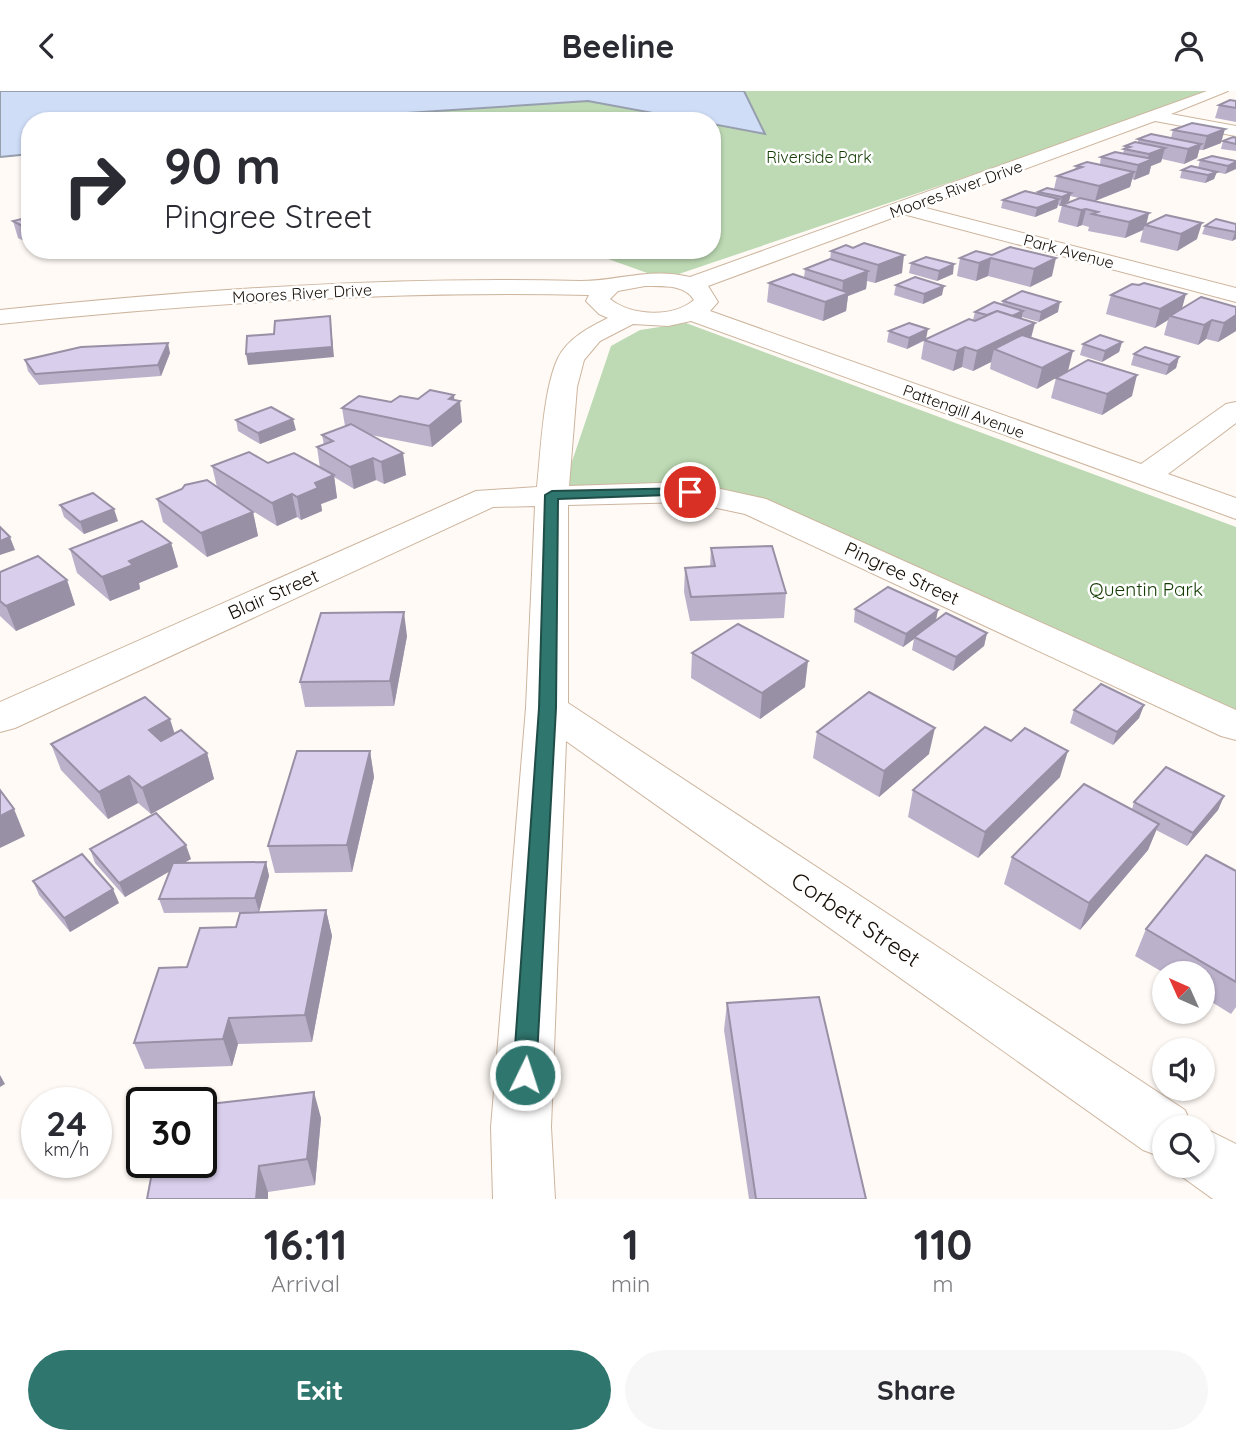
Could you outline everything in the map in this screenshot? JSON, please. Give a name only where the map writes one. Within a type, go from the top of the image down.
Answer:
[{"type":"street","name":"Moores River Drive","points":[[0,317],[111,305],[334,290],[532,286],[617,302],[663,319],[691,299],[902,208],[1221,91]]},
{"type":"street","points":[[1155,116],[1236,131]]},
{"type":"street","name":"Park Avenue","points":[[902,208],[1236,295]]},
{"type":"street","name":"Pattengill Avenue","points":[[617,302],[645,279],[1144,476],[1236,509]]},
{"type":"street","points":[[524,1199],[522,1127],[547,708],[552,495],[563,387],[570,358],[617,302]]},
{"type":"street","points":[[1144,476],[1236,410]]},
{"type":"street","name":"Pingree Street","points":[[552,495],[690,492],[755,506],[1236,726]]},
{"type":"street","name":"Blair Street","points":[[0,717],[468,505],[487,498],[552,495]]},
{"type":"street","name":"Corbett Street","points":[[547,708],[1152,1122]]},
{"type":"street","points":[[1215,1165],[1236,1179]]},
{"type":"green space","name":"Riverside Park","points":[[743,91],[1209,91],[1152,114],[664,279],[608,259],[721,259],[721,126],[757,132]]},
{"type":"green space","points":[[588,101],[645,112],[422,112]]},
{"type":"green space","name":"Quentin Park","points":[[686,323],[1236,527],[1236,730],[769,513],[685,494],[561,494],[611,346],[640,330]]},
{"type":"water","points":[[0,91],[744,91],[765,134],[721,126],[721,112],[647,112],[588,101],[421,112],[21,112],[21,155],[0,157]]},
{"type":"building","points":[[1230,100],[1236,101],[1236,108],[1219,105]]},
{"type":"building","points":[[1192,123],[1225,129],[1207,136],[1173,130]]},
{"type":"building","points":[[1151,134],[1201,144],[1188,149],[1138,139]]},
{"type":"building","points":[[1236,138],[1236,144],[1223,141]]},
{"type":"building","points":[[1135,142],[1165,148],[1149,154],[1124,149]]},
{"type":"building","points":[[1115,152],[1153,159],[1138,165],[1101,157]]},
{"type":"building","points":[[1212,156],[1236,162],[1228,166],[1200,160]]},
{"type":"building","points":[[1087,162],[1134,172],[1099,186],[1057,176],[1082,167],[1076,166]]},
{"type":"building","points":[[1191,166],[1217,172],[1208,175],[1182,170]]},
{"type":"building","points":[[1047,188],[1071,193],[1062,197],[1038,192]]},
{"type":"building","points":[[1025,191],[1059,199],[1037,208],[1003,200]]},
{"type":"building","points":[[1080,198],[1149,213],[1129,222],[1062,205]]},
{"type":"building","points":[[1166,215],[1202,223],[1181,234],[1145,225]]},
{"type":"building","points":[[1216,219],[1236,224],[1236,232],[1205,226]]},
{"type":"building","points":[[864,243],[904,255],[878,265],[831,251],[846,245],[853,248]]},
{"type":"building","points":[[1010,247],[1056,258],[1034,269],[991,258],[979,263],[960,258],[976,251],[992,255]]},
{"type":"building","points":[[926,257],[954,264],[939,271],[911,263]]},
{"type":"building","points":[[830,259],[868,271],[843,281],[805,269]]},
{"type":"building","points":[[793,274],[849,293],[825,302],[769,283]]},
{"type":"building","points":[[915,277],[944,286],[924,294],[896,285]]},
{"type":"building","points":[[1144,283],[1186,294],[1160,309],[1111,295],[1132,284]]},
{"type":"building","points":[[1022,291],[1060,302],[1041,312],[1003,301]]},
{"type":"building","points":[[1201,297],[1236,307],[1236,315],[1224,323],[1212,320],[1204,325],[1170,316]]},
{"type":"building","points":[[994,302],[1023,311],[1012,316],[997,311],[987,315],[975,312]]},
{"type":"building","points":[[997,311],[1035,323],[977,351],[965,347],[957,351],[924,340],[969,319],[975,321]]},
{"type":"building","points":[[330,316],[332,347],[246,354],[247,336],[274,334],[275,321]]},
{"type":"building","points":[[909,323],[928,329],[909,338],[889,331]]},
{"type":"building","points":[[1022,335],[1073,351],[1042,368],[994,349]]},
{"type":"building","points":[[1100,335],[1122,342],[1105,351],[1083,344]]},
{"type":"building","points":[[168,343],[158,365],[35,374],[25,360],[81,347]]},
{"type":"building","points":[[1145,347],[1179,357],[1169,365],[1134,354]]},
{"type":"building","points":[[1088,360],[1137,375],[1107,394],[1056,378]]},
{"type":"building","points":[[430,390],[454,395],[449,399],[460,401],[429,426],[342,408],[359,396],[391,402],[400,396],[418,399]]},
{"type":"building","points":[[271,407],[293,419],[258,433],[236,420]]},
{"type":"building","points":[[351,424],[403,453],[381,462],[373,458],[350,467],[317,447],[333,441],[322,435]]},
{"type":"building","points":[[249,452],[268,463],[294,453],[334,475],[315,483],[318,488],[297,497],[292,494],[272,503],[212,466]]},
{"type":"building","points":[[207,480],[253,512],[201,533],[157,499],[182,489],[185,485]]},
{"type":"building","points":[[93,493],[114,509],[80,522],[60,505]]},
{"type":"building","points":[[142,521],[171,543],[129,561],[133,565],[102,577],[70,549]]},
{"type":"building","points":[[0,527],[10,537],[0,541]]},
{"type":"building","points":[[772,546],[786,593],[691,597],[685,568],[715,566],[711,548]]},
{"type":"building","points":[[38,556],[67,580],[6,606],[0,601],[0,572]]},
{"type":"building","points":[[888,587],[938,610],[906,634],[855,609]]},
{"type":"building","points":[[404,612],[390,681],[300,682],[321,613]]},
{"type":"building","points":[[946,613],[987,633],[956,657],[914,637]]},
{"type":"building","points":[[738,624],[808,661],[762,693],[692,653]]},
{"type":"building","points":[[1101,684],[1144,705],[1117,732],[1074,710]]},
{"type":"building","points":[[869,692],[935,728],[884,771],[817,732]]},
{"type":"building","points":[[145,697],[170,719],[149,730],[161,741],[181,730],[207,753],[142,788],[129,776],[99,792],[51,744]]},
{"type":"building","points":[[985,727],[1011,741],[1025,728],[1068,751],[985,832],[913,790]]},
{"type":"building","points":[[297,751],[370,751],[347,845],[268,846]]},
{"type":"building","points":[[1166,767],[1224,796],[1193,833],[1134,802]]},
{"type":"building","points":[[1084,784],[1159,824],[1089,903],[1012,857]]},
{"type":"building","points":[[0,790],[14,809],[0,816]]},
{"type":"building","points":[[156,813],[186,845],[119,883],[90,849]]},
{"type":"building","points":[[82,854],[113,889],[64,918],[33,881]]},
{"type":"building","points":[[1206,855],[1236,871],[1236,982],[1215,970],[1215,961],[1200,961],[1146,929]]},
{"type":"building","points":[[266,862],[255,898],[159,899],[173,863]]},
{"type":"building","points":[[326,910],[305,1015],[229,1018],[223,1039],[134,1043],[159,968],[187,967],[200,928],[236,927],[240,913]]},
{"type":"building","points":[[819,997],[866,1199],[756,1199],[727,1003]]},
{"type":"building","points":[[314,1092],[307,1159],[259,1166],[256,1199],[147,1199],[151,1178],[217,1178],[217,1103]]},
{"type":"route","points":[[525,1075],[547,708],[552,495],[690,492]]}]
